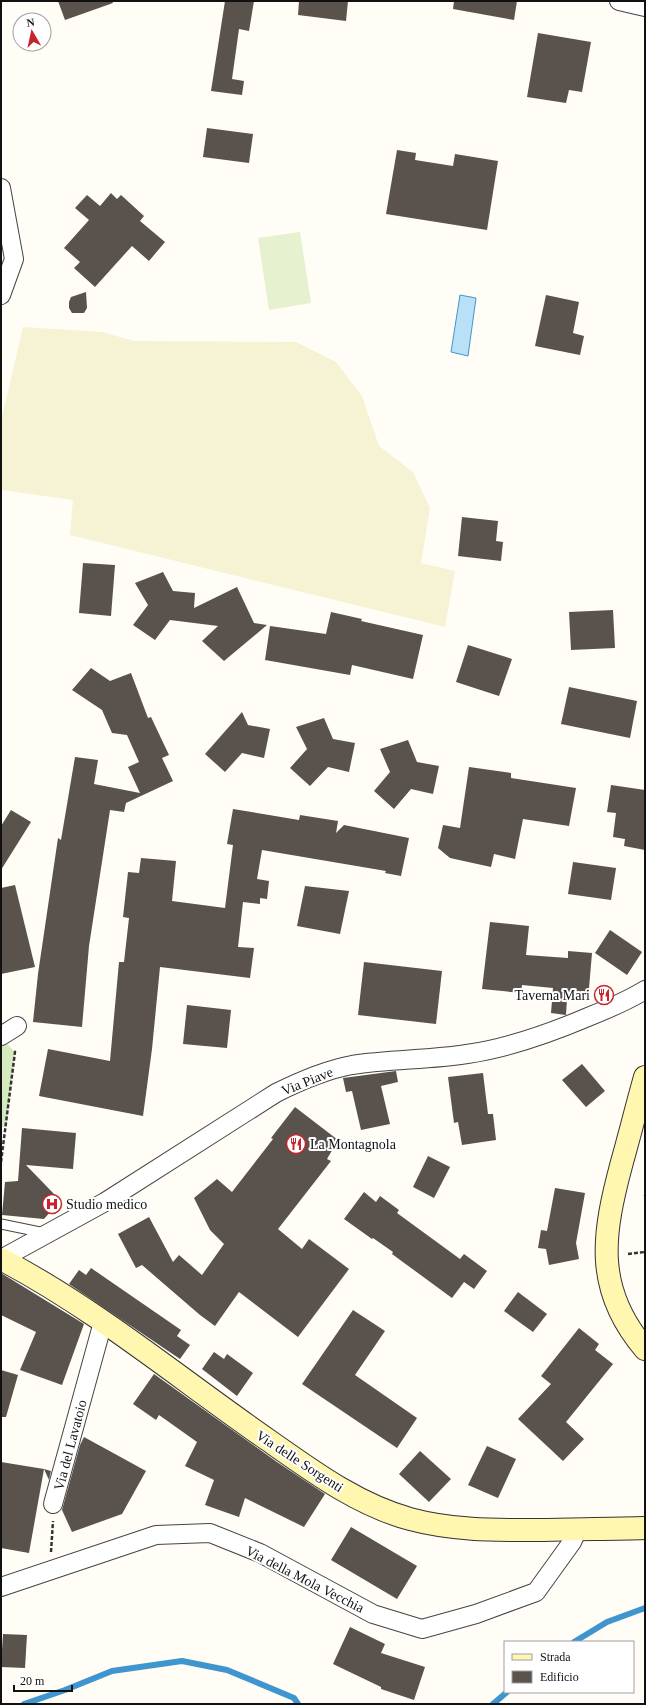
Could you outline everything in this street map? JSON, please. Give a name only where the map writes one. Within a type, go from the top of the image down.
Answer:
[{"type":"main road","points":[[645,1077],[609,1213],[606,1248],[608,1272],[614,1296],[630,1328],[645,1349]]},
{"type":"main road","name":"Via delle Sorgenti","points":[[1,1259],[103,1322],[193,1388],[296,1460],[341,1489],[370,1505],[410,1519],[451,1527],[497,1530],[645,1528]]},
{"type":"street","points":[[619,1],[645,7]]},
{"type":"street","points":[[1,188],[14,259],[1,295]]},
{"type":"street","name":"Via Piave","points":[[1,1259],[105,1202],[276,1093],[299,1082],[326,1072],[352,1065],[450,1056],[490,1050],[520,1043],[627,1001],[645,990]]},
{"type":"street","points":[[6,1042],[17,1026]]},
{"type":"street","name":"Via del Lavatoio","points":[[53,1504],[103,1322]]},
{"type":"street","name":"Via della Mola Vecchia","points":[[1,1587],[156,1535],[210,1533],[260,1553],[373,1614],[422,1629],[476,1614],[536,1592],[572,1542],[578,1529]]},
{"type":"lane","points":[[1,1224],[47,1233]]},
{"type":"path","points":[[1,1162],[15,1052],[6,1042]]},
{"type":"path","points":[[636,1253],[645,1252]]},
{"type":"path","name":"Via del Lavatoio","points":[[50,1570],[53,1504]]},
{"type":"shaded area","points":[[23,327],[102,332],[134,341],[296,342],[336,362],[362,396],[379,446],[413,472],[430,508],[421,563],[455,571],[445,627],[70,535],[73,500],[1,490],[1,421]]},
{"type":"green space","points":[[300,232],[311,303],[269,310],[258,238]]},
{"type":"green space","points":[[1,1038],[15,1052],[6,1126],[1,1127]]},
{"type":"water","points":[[460,295],[476,298],[468,356],[451,352]]},
{"type":"building","points":[[58,1],[112,1],[113,3],[65,20]]},
{"type":"building","points":[[225,1],[254,1],[249,31],[239,29],[232,79],[244,81],[242,95],[211,91]]},
{"type":"building","points":[[299,1],[348,1],[346,21],[298,15]]},
{"type":"building","points":[[454,1],[517,1],[514,20],[453,9]]},
{"type":"building","points":[[538,33],[591,42],[582,92],[569,90],[566,103],[527,97]]},
{"type":"building","points":[[207,128],[253,134],[249,163],[203,157]]},
{"type":"building","points":[[397,150],[416,153],[415,160],[453,166],[455,154],[498,161],[487,230],[386,214]]},
{"type":"building","points":[[111,193],[117,199],[121,195],[144,216],[140,221],[165,242],[149,261],[132,246],[95,287],[74,268],[80,262],[64,248],[89,220],[75,208],[87,195],[100,206]]},
{"type":"building","points":[[86,292],[87,308],[84,313],[72,313],[69,308],[71,297]]},
{"type":"building","points":[[546,295],[579,302],[573,333],[584,336],[580,355],[535,346]]},
{"type":"building","points":[[462,517],[498,521],[496,541],[503,542],[501,561],[458,556]]},
{"type":"building","points":[[83,563],[115,565],[111,616],[79,613]]},
{"type":"building","points":[[163,572],[173,591],[195,593],[194,608],[237,587],[254,623],[267,625],[224,661],[202,641],[218,626],[170,620],[155,640],[133,625],[148,605],[135,583]]},
{"type":"building","points":[[613,610],[615,648],[571,650],[569,612]]},
{"type":"building","points":[[331,612],[362,619],[361,621],[423,635],[413,679],[352,665],[350,675],[265,660],[270,626],[326,634]]},
{"type":"building","points":[[468,645],[512,659],[499,696],[456,682]]},
{"type":"building","points":[[91,668],[110,681],[131,673],[148,718],[151,717],[169,755],[162,758],[173,781],[126,803],[124,812],[110,810],[89,946],[82,1027],[33,1022],[38,974],[58,838],[61,840],[75,757],[98,760],[94,784],[140,793],[128,767],[139,762],[127,735],[112,733],[102,710],[72,690]]},
{"type":"building","points":[[569,687],[637,701],[630,738],[561,724]]},
{"type":"building","points":[[242,712],[248,725],[270,729],[264,758],[242,753],[225,772],[205,754]]},
{"type":"building","points":[[324,718],[333,739],[355,743],[349,772],[328,767],[310,786],[290,768],[307,749],[296,727]]},
{"type":"building","points":[[408,740],[417,762],[439,766],[433,794],[411,789],[394,809],[374,791],[390,772],[380,749]]},
{"type":"building","points":[[469,767],[511,773],[511,778],[576,788],[569,826],[523,819],[515,859],[494,854],[491,867],[450,858],[438,848],[443,825],[460,828]]},
{"type":"building","points":[[611,785],[645,790],[645,850],[624,846],[625,839],[613,837],[616,813],[607,812]]},
{"type":"building","points":[[233,809],[299,820],[300,815],[338,821],[336,833],[344,825],[409,838],[401,876],[385,873],[386,871],[262,850],[257,879],[269,881],[267,899],[260,898],[260,904],[243,902],[238,947],[254,948],[250,978],[160,967],[152,1049],[143,1116],[39,1096],[48,1049],[110,1061],[119,962],[124,962],[129,918],[123,917],[128,872],[139,873],[141,858],[176,861],[172,901],[225,908],[233,845],[227,844]]},
{"type":"building","points":[[11,810],[31,822],[1,870],[1,826]]},
{"type":"building","points":[[573,862],[616,868],[611,900],[568,894]]},
{"type":"building","points":[[15,885],[35,967],[1,974],[1,888]]},
{"type":"building","points":[[305,886],[349,891],[340,934],[297,926]]},
{"type":"building","points":[[490,922],[529,926],[526,955],[568,958],[568,951],[592,953],[588,1000],[567,998],[566,1015],[551,1013],[553,988],[522,985],[521,993],[482,989]]},
{"type":"building","points":[[610,930],[642,952],[627,975],[595,953]]},
{"type":"building","points":[[364,962],[442,971],[436,1024],[358,1015]]},
{"type":"building","points":[[187,1005],[231,1010],[227,1048],[183,1044]]},
{"type":"building","points":[[582,1064],[605,1091],[586,1107],[562,1080]]},
{"type":"building","points":[[396,1071],[398,1082],[381,1086],[390,1124],[361,1130],[352,1091],[346,1092],[343,1078]]},
{"type":"building","points":[[483,1073],[488,1114],[493,1114],[496,1140],[462,1145],[458,1122],[454,1123],[448,1077]]},
{"type":"building","points":[[295,1107],[338,1140],[327,1159],[331,1161],[278,1229],[302,1249],[309,1239],[349,1269],[298,1337],[239,1292],[215,1326],[142,1265],[136,1268],[118,1234],[149,1217],[173,1262],[179,1255],[202,1275],[224,1244],[210,1230],[194,1198],[217,1179],[232,1192],[273,1139],[271,1138]]},
{"type":"building","points":[[22,1128],[76,1133],[73,1169],[26,1165],[54,1194],[59,1202],[44,1219],[2,1215],[5,1182],[18,1181]]},
{"type":"building","points":[[428,1156],[450,1167],[434,1198],[413,1187]]},
{"type":"building","points":[[555,1188],[585,1193],[576,1243],[579,1259],[549,1265],[546,1249],[538,1248],[541,1230],[547,1231]]},
{"type":"building","points":[[364,1192],[376,1202],[380,1196],[399,1210],[397,1213],[460,1259],[464,1254],[487,1271],[474,1289],[464,1282],[452,1298],[392,1254],[393,1252],[344,1219]]},
{"type":"building","points":[[91,1268],[181,1330],[177,1336],[190,1345],[180,1359],[69,1284],[79,1270],[86,1275]]},
{"type":"building","points":[[1,1273],[84,1324],[62,1385],[20,1370],[36,1332],[1,1315]]},
{"type":"building","points":[[518,1292],[547,1314],[533,1332],[504,1311]]},
{"type":"building","points":[[353,1310],[385,1331],[355,1375],[417,1418],[397,1448],[302,1384]]},
{"type":"building","points":[[579,1328],[599,1344],[595,1350],[613,1364],[566,1422],[584,1439],[563,1461],[518,1419],[551,1384],[541,1376]]},
{"type":"building","points":[[214,1352],[224,1359],[227,1354],[253,1373],[237,1396],[202,1369]]},
{"type":"building","points":[[1,1370],[18,1375],[6,1417],[1,1417]]},
{"type":"building","points":[[154,1374],[277,1462],[325,1494],[304,1527],[245,1498],[239,1517],[205,1505],[214,1480],[185,1466],[197,1442],[159,1415],[156,1420],[133,1404]]},
{"type":"building","points":[[84,1437],[146,1471],[122,1514],[72,1532],[62,1510],[80,1445]]},
{"type":"building","points":[[487,1446],[516,1459],[498,1498],[468,1485]]},
{"type":"building","points":[[420,1451],[451,1479],[429,1502],[399,1474]]},
{"type":"building","points":[[1,1462],[44,1469],[29,1553],[1,1548]]},
{"type":"building","points":[[44,1469],[51,1471],[49,1480]]},
{"type":"building","points":[[351,1527],[417,1566],[397,1599],[331,1560]]},
{"type":"building","points":[[350,1627],[385,1644],[381,1653],[425,1667],[414,1700],[381,1689],[381,1687],[333,1664]]},
{"type":"building","points":[[3,1634],[27,1635],[25,1668],[1,1667]]},
{"type":"waterway","points":[[576,1641],[607,1622],[645,1608]]},
{"type":"waterway","points":[[24,1704],[65,1690],[112,1671],[182,1661],[227,1670],[294,1698],[298,1704]]},
{"type":"waterway","points":[[493,1704],[506,1693]]},
{"type":"place","name":"Taverna Mari","points":[[604,995]]},
{"type":"place","name":"La Montagnola","points":[[296,1144]]},
{"type":"place","name":"Studio medico","points":[[52,1204]]}]
